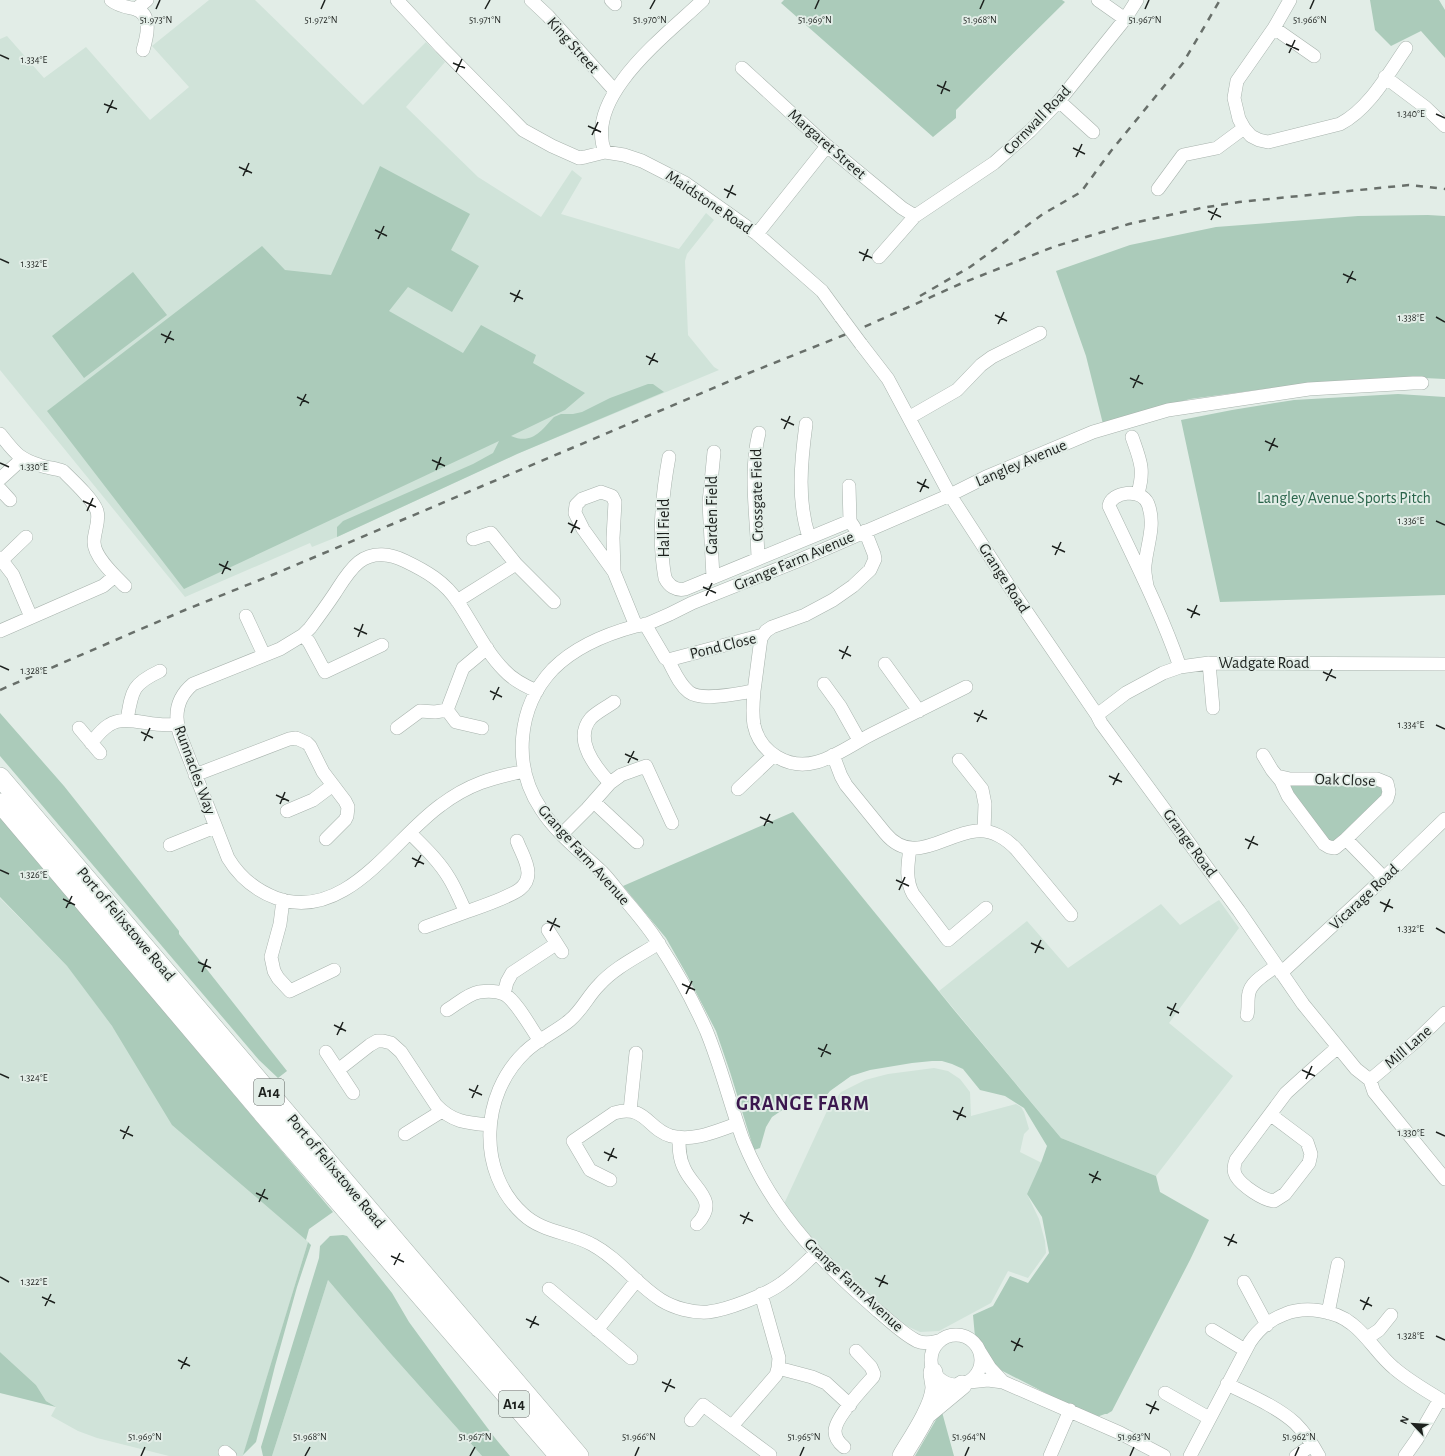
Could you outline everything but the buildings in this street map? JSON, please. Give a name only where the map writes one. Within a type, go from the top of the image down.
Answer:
[{"type":"highway","name":"Port of Felixstowe Road","points":[[0,777],[579,1456]]},
{"type":"highway","name":"Port of Felixstowe Road","points":[[0,803],[269,1121],[468,1353],[559,1456]]},
{"type":"highway","points":[[468,1353],[500,1400],[544,1456]]},
{"type":"highway","points":[[902,1456],[925,1416],[934,1394],[932,1368]]},
{"type":"highway","points":[[925,1416],[936,1405],[965,1383]]},
{"type":"highway","points":[[537,1407],[573,1436],[593,1456]]},
{"type":"street","points":[[111,0],[142,12],[146,19],[148,30],[143,50]]},
{"type":"street","points":[[136,9],[147,0]]},
{"type":"street","name":"Maidstone Road","points":[[397,0],[523,130],[552,146],[579,158],[605,152],[624,155],[642,161],[661,170],[694,189],[757,234],[822,291],[888,379],[950,495]]},
{"type":"street","name":"King Street","points":[[530,0],[548,16],[615,91]]},
{"type":"street","points":[[605,152],[601,138],[605,111],[622,80],[640,60],[703,0]]},
{"type":"street","points":[[1098,0],[1125,19]]},
{"type":"street","name":"Cornwall Road","points":[[879,257],[915,216],[994,163],[1030,131],[1059,101],[1125,19],[1137,0]]},
{"type":"street","points":[[1290,0],[1274,28],[1237,80],[1234,92],[1239,119],[1244,128],[1255,138],[1271,142],[1340,124],[1360,110],[1406,48]]},
{"type":"street","points":[[1274,28],[1314,56]]},
{"type":"street","name":"Margaret Street","points":[[742,68],[827,146],[902,208],[915,216]]},
{"type":"street","points":[[1385,77],[1425,107],[1445,126]]},
{"type":"street","points":[[1059,101],[1093,132]]},
{"type":"street","points":[[1158,189],[1183,155],[1217,148],[1244,128]]},
{"type":"street","points":[[757,234],[827,146]]},
{"type":"street","points":[[910,418],[957,390],[981,365],[992,357],[1040,333]]},
{"type":"street","name":"Langley Avenue","points":[[950,495],[986,477],[1093,432],[1168,410],[1309,389],[1413,383],[1422,384]]},
{"type":"street","points":[[806,424],[802,504],[803,516],[809,537]]},
{"type":"street","name":"Crossgate Field","points":[[758,558],[754,468],[756,442],[759,433]]},
{"type":"street","points":[[0,434],[22,459],[63,471],[94,505],[98,519],[94,542],[96,551],[115,576],[126,586]]},
{"type":"street","points":[[1132,437],[1142,470],[1138,493]]},
{"type":"street","name":"Garden Field","points":[[713,577],[709,503],[714,452]]},
{"type":"street","name":"Hall Field","points":[[669,457],[662,506],[664,571],[667,582],[671,586],[674,588],[683,589]]},
{"type":"street","points":[[0,479],[22,459]]},
{"type":"street","points":[[763,635],[772,627],[805,615],[833,600],[853,586],[870,570],[874,563],[874,554],[861,533],[850,521],[849,486]]},
{"type":"street","points":[[0,489],[10,500]]},
{"type":"street","points":[[601,492],[612,496],[615,502],[613,538],[614,572],[583,529],[575,513],[576,505],[582,499],[601,492]]},
{"type":"street","points":[[1147,586],[1145,567],[1151,518],[1147,502],[1138,493],[1127,493],[1116,497],[1109,506],[1147,586],[1174,648],[1180,667]]},
{"type":"street","name":"Grange Farm Avenue","points":[[932,1368],[918,1342],[871,1305],[816,1253],[784,1215],[750,1158],[737,1124],[706,1030],[659,943],[603,874],[551,823],[540,808],[530,791],[522,751],[523,733],[527,716],[537,691],[550,673],[570,654],[599,638],[641,625],[678,611],[692,603],[767,573],[950,495]]},
{"type":"street","name":"Grange Road","points":[[950,495],[1008,586],[1097,714],[1100,723],[1239,911],[1303,1004],[1356,1069],[1370,1080],[1374,1092],[1445,1179]]},
{"type":"street","name":"Grange Farm Avenue","points":[[683,589],[850,521]]},
{"type":"street","points":[[473,539],[491,533],[516,564],[554,602]]},
{"type":"street","points":[[26,537],[1,559],[13,575],[31,617]]},
{"type":"street","name":"Runnacles Way","points":[[525,771],[486,780],[463,790],[432,812],[367,874],[339,894],[300,904],[283,900],[260,890],[241,876],[228,858],[176,724],[176,713],[186,690],[192,684],[292,643],[303,635],[314,623],[354,566],[366,558],[373,556],[391,555],[416,566],[437,579],[458,601],[495,660],[510,676],[537,691]]},
{"type":"street","points":[[458,601],[516,564]]},
{"type":"street","name":"Pond Close","points":[[614,572],[641,625],[668,660],[677,678],[689,692],[693,694],[708,696],[754,692],[763,635],[668,660]]},
{"type":"street","points":[[0,631],[103,586],[115,576]]},
{"type":"street","points":[[683,589],[692,603]]},
{"type":"street","points":[[246,616],[264,655]]},
{"type":"street","points":[[303,635],[309,642],[325,672],[382,646]]},
{"type":"street","points":[[446,710],[463,668],[487,648]]},
{"type":"street","points":[[1209,663],[1213,708]]},
{"type":"street","name":"Wadgate Road","points":[[1097,714],[1138,685],[1180,667],[1209,663],[1445,664]]},
{"type":"street","points":[[885,664],[919,710]]},
{"type":"street","points":[[127,720],[130,700],[134,690],[145,678],[160,671]]},
{"type":"street","points":[[824,684],[840,706],[859,740]]},
{"type":"street","points":[[754,692],[753,714],[755,730],[761,742],[774,755],[783,760],[802,764],[817,762],[833,755],[859,740],[966,687]]},
{"type":"street","points":[[610,783],[593,762],[586,747],[584,737],[587,725],[593,716],[614,702]]},
{"type":"street","points":[[397,728],[420,711],[435,712],[446,710]]},
{"type":"street","points":[[446,710],[456,722],[482,728]]},
{"type":"street","points":[[91,743],[108,725],[115,722],[127,720],[156,725],[176,724]]},
{"type":"street","points":[[79,728],[100,753]]},
{"type":"street","points":[[195,775],[289,739],[296,738],[302,740],[310,746],[318,766],[345,801],[348,812],[344,820],[326,839]]},
{"type":"street","points":[[738,789],[774,755]]},
{"type":"street","points":[[833,755],[843,780],[892,840],[910,848],[924,848],[968,832],[984,831],[1000,836],[1012,844],[1071,915]]},
{"type":"street","name":"Oak Close","points":[[1263,755],[1277,776],[1283,784],[1288,796],[1324,844],[1329,847],[1335,848],[1346,839],[1387,799],[1389,792],[1386,783],[1377,779],[1290,779],[1277,776]]},
{"type":"street","points":[[959,760],[982,789],[985,804],[984,831]]},
{"type":"street","points":[[562,834],[594,802],[610,783],[621,775],[646,766],[672,823]]},
{"type":"street","points":[[287,811],[313,800],[334,786]]},
{"type":"street","points":[[594,802],[636,842]]},
{"type":"street","name":"Vicarage Road","points":[[1247,1015],[1248,993],[1258,981],[1279,970],[1384,878],[1445,819]]},
{"type":"street","points":[[170,845],[215,827]]},
{"type":"street","points":[[410,833],[444,870],[454,886],[466,912]]},
{"type":"street","points":[[1346,839],[1384,878]]},
{"type":"street","points":[[425,927],[519,890],[525,884],[528,877],[527,868],[517,841]]},
{"type":"street","points":[[910,848],[907,875],[912,894],[948,940],[986,908]]},
{"type":"street","points":[[283,900],[280,924],[271,957],[274,971],[278,978],[290,991],[334,970]]},
{"type":"street","points":[[504,994],[507,982],[512,973],[559,948],[548,930]]},
{"type":"street","points":[[659,943],[603,980],[572,1018],[524,1053],[511,1067],[495,1100],[490,1125],[490,1147],[496,1175],[506,1194],[517,1208],[530,1220],[547,1229],[578,1238],[599,1248],[662,1300],[671,1305],[692,1311],[708,1312],[730,1306],[761,1294],[782,1283],[802,1267],[816,1253]]},
{"type":"street","points":[[447,1010],[479,992],[498,992],[504,994],[514,1004],[540,1041]]},
{"type":"street","name":"Mill Lane","points":[[1370,1080],[1444,1016]]},
{"type":"street","points":[[338,1070],[370,1044],[377,1041],[391,1043],[401,1052],[436,1105],[442,1111],[455,1120],[490,1125]]},
{"type":"street","points":[[1271,1115],[1307,1142],[1311,1154],[1309,1164],[1285,1194],[1274,1201],[1266,1199],[1236,1176],[1234,1168],[1238,1156],[1271,1115],[1286,1093],[1338,1047]]},
{"type":"street","points":[[326,1052],[353,1093]]},
{"type":"street","points":[[630,1111],[636,1054]]},
{"type":"street","points":[[405,1134],[442,1111]]},
{"type":"street","points":[[610,1180],[590,1170],[573,1141],[614,1113],[630,1111],[643,1116],[662,1131],[670,1135],[690,1138],[737,1124]]},
{"type":"street","points":[[679,1137],[680,1159],[692,1181],[703,1193],[706,1200],[705,1214],[697,1224]]},
{"type":"street","points":[[1328,1312],[1338,1264]]},
{"type":"street","points":[[597,1330],[637,1280]]},
{"type":"street","points":[[1244,1282],[1267,1325]]},
{"type":"street","points":[[549,1289],[631,1358]]},
{"type":"street","points":[[732,1426],[776,1375],[778,1368],[779,1358],[761,1294]]},
{"type":"street","points":[[1190,1456],[1245,1350],[1255,1335],[1267,1325],[1286,1313],[1315,1310],[1328,1312],[1350,1322],[1367,1338],[1387,1362],[1395,1369],[1442,1400],[1405,1456]]},
{"type":"street","points":[[1367,1338],[1379,1330],[1391,1314]]},
{"type":"street","points":[[1212,1330],[1245,1350]]},
{"type":"street","points":[[1003,1382],[990,1368],[975,1344],[965,1336],[956,1334],[946,1336],[938,1341],[932,1352],[932,1368],[938,1379],[945,1383],[953,1385],[988,1380],[1003,1382],[1070,1410],[1120,1433],[1164,1456]]},
{"type":"street","name":"Grange Farm Avenue","points":[[918,1342],[930,1344],[938,1341]]},
{"type":"street","points":[[844,1447],[839,1443],[835,1431],[840,1418],[874,1374],[871,1367],[856,1351]]},
{"type":"street","points":[[965,1383],[974,1377],[981,1365],[980,1352]]},
{"type":"street","points":[[778,1368],[812,1377],[826,1383],[850,1405]]},
{"type":"street","points":[[1227,1384],[1286,1416],[1300,1428],[1319,1456]]},
{"type":"street","points":[[1165,1394],[1209,1418]]},
{"type":"street","points":[[691,1420],[702,1405],[770,1455]]},
{"type":"street","points":[[1050,1456],[1070,1410]]},
{"type":"street","points":[[1296,1456],[1312,1445]]},
{"type":"shaded area","points":[[209,0],[255,0],[363,105],[426,42],[445,62],[406,107],[478,177],[541,217],[572,170],[582,178],[561,214],[679,249],[706,213],[714,220],[687,254],[685,261],[688,335],[714,367],[719,370],[517,454],[337,537],[312,547],[310,543],[185,597],[0,370],[0,39],[7,36],[44,78],[86,47],[150,120],[189,87],[152,46]]},
{"type":"shaded area","points":[[0,898],[67,966],[112,1026],[308,1242],[243,1456],[169,1456],[97,1438],[78,1431],[51,1416],[56,1407],[46,1401],[36,1385],[0,1352]]},
{"type":"shaded area","points":[[1219,900],[1239,928],[1169,1023],[1233,1076],[1156,1176],[1061,1138],[939,991],[1027,921],[1068,968],[1161,904],[1180,925]]},
{"type":"shaded area","points":[[934,1068],[948,1071],[960,1079],[970,1092],[971,1116],[1016,1104],[1021,1107],[1029,1129],[1024,1134],[1020,1152],[1042,1163],[1027,1194],[1039,1219],[1045,1241],[1046,1253],[1028,1278],[1008,1271],[991,1303],[939,1331],[920,1332],[900,1323],[832,1263],[783,1206],[827,1111],[841,1092],[865,1080],[888,1074]]},
{"type":"shaded area","points":[[328,1280],[391,1354],[482,1456],[272,1456]]},
{"type":"green space","points":[[784,0],[1062,0],[1065,2],[956,110],[956,118],[933,137],[781,3]]},
{"type":"green space","points":[[1370,0],[1439,0],[1445,10],[1445,58],[1421,31],[1391,46],[1375,30]]},
{"type":"green space","points":[[380,166],[470,214],[451,250],[479,266],[452,312],[408,287],[389,311],[463,353],[481,325],[536,355],[533,363],[585,393],[565,410],[511,436],[525,439],[530,438],[540,432],[554,417],[561,414],[582,412],[610,398],[648,384],[653,384],[664,392],[517,454],[337,537],[337,527],[343,521],[473,464],[493,453],[499,441],[184,589],[47,411],[262,246],[285,270],[331,275]]},
{"type":"green space","points":[[1358,216],[1445,216],[1445,379],[1424,378],[1294,385],[1190,399],[1103,424],[1086,356],[1056,271],[1130,245],[1216,227]]},
{"type":"green space","points":[[133,272],[167,315],[84,378],[52,336]]},
{"type":"green space","name":"Langley Avenue Sports Pitch","points":[[1398,394],[1445,397],[1445,595],[1220,602],[1181,420],[1294,400]]},
{"type":"green space","points":[[0,713],[64,786],[179,931],[179,934],[287,1071],[278,1078],[259,1060],[0,756]]},
{"type":"green space","points":[[1377,781],[1387,792],[1333,845],[1290,793],[1290,784]]},
{"type":"green space","points":[[793,812],[954,1010],[1061,1138],[1156,1176],[1160,1192],[1209,1220],[1112,1411],[1107,1414],[1094,1418],[991,1365],[982,1346],[975,1337],[973,1315],[993,1306],[1010,1276],[1028,1283],[1049,1253],[1042,1217],[1027,1194],[1047,1146],[1024,1108],[1005,1096],[980,1090],[963,1069],[952,1064],[942,1061],[912,1063],[870,1070],[851,1076],[830,1091],[823,1100],[803,1096],[772,1117],[766,1127],[760,1148],[754,1150],[716,1031],[666,938],[623,886]]},
{"type":"green space","points":[[0,817],[333,1212],[309,1229],[306,1240],[172,1125],[112,1026],[67,966],[0,897]]},
{"type":"green space","points":[[330,1236],[347,1236],[392,1293],[409,1322],[510,1456],[482,1456],[391,1354],[328,1280],[272,1456],[263,1456],[261,1447],[319,1258],[320,1246]]},
{"type":"green space","points":[[308,1242],[311,1245],[297,1287],[256,1442],[243,1455]]},
{"type":"green space","points":[[0,1352],[36,1385],[46,1401],[56,1407],[0,1393]]},
{"type":"green space","points":[[942,1412],[954,1456],[915,1456],[937,1418]]},
{"type":"railway","points":[[920,296],[970,267],[1043,214],[1081,192],[1111,151],[1183,63],[1220,0]]},
{"type":"railway","points":[[0,690],[185,610],[277,573],[749,373],[864,327],[960,284],[1053,247],[1129,224],[1201,208],[1239,202],[1409,185],[1445,189]]},
{"type":"district","name":"GRANGE FARM","points":[[803,1104]]}]
